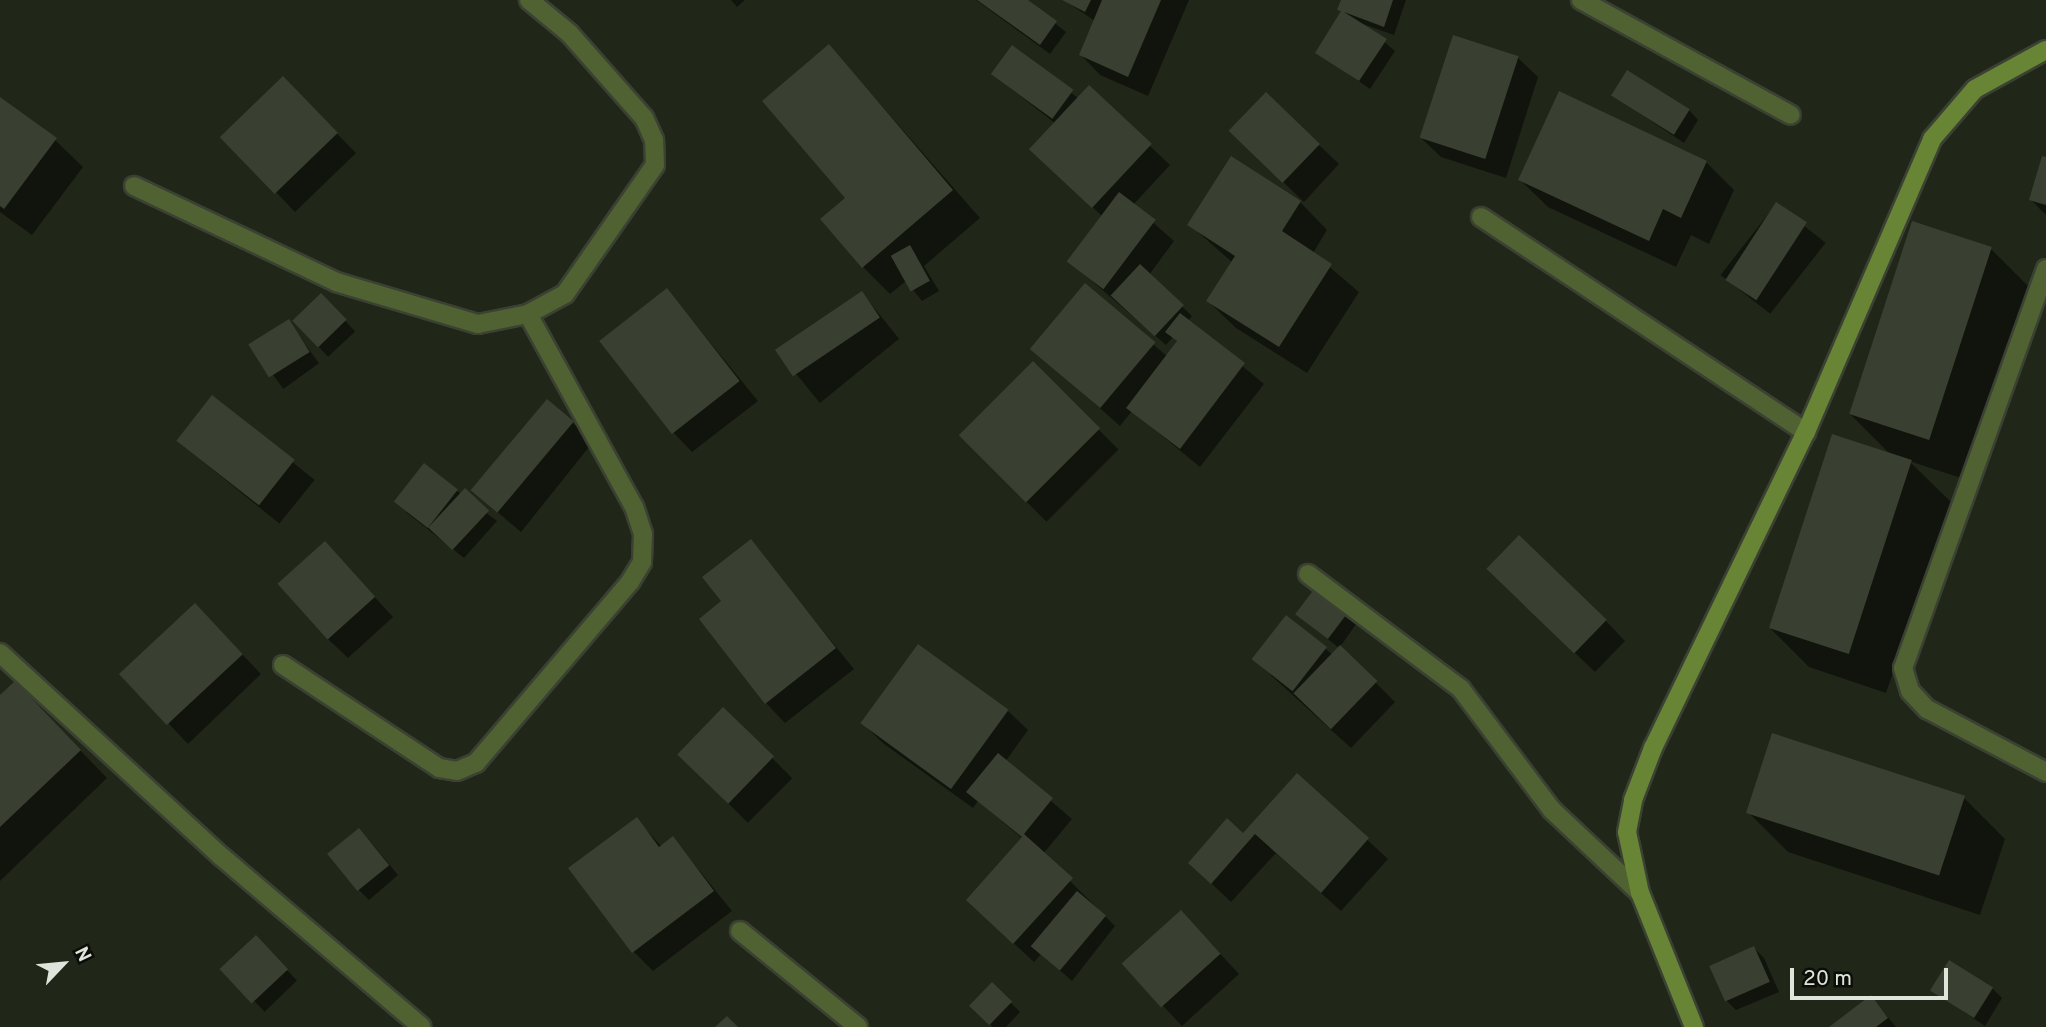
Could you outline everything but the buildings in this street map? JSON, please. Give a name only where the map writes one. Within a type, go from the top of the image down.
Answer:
[{"type":"main road","points":[[1694,1027],[1640,893],[1627,832],[1633,800],[1653,748],[1806,432],[1932,139],[1975,89],[2046,50]]},
{"type":"street","points":[[134,187],[336,282],[478,324],[528,314],[565,294],[655,165],[654,140],[643,118],[569,33],[529,0]]},
{"type":"street","points":[[1581,0],[1791,114]]},
{"type":"street","points":[[1481,217],[1806,432]]},
{"type":"street","points":[[2046,269],[1903,668],[1910,691],[1927,709],[2046,772]]},
{"type":"street","points":[[283,665],[439,768],[457,771],[476,763],[630,582],[642,562],[643,534],[634,507],[528,314]]},
{"type":"street","points":[[1308,573],[1461,689],[1552,810],[1640,893]]},
{"type":"street","points":[[0,653],[222,857],[422,1027]]},
{"type":"street","points":[[740,931],[858,1027]]}]
